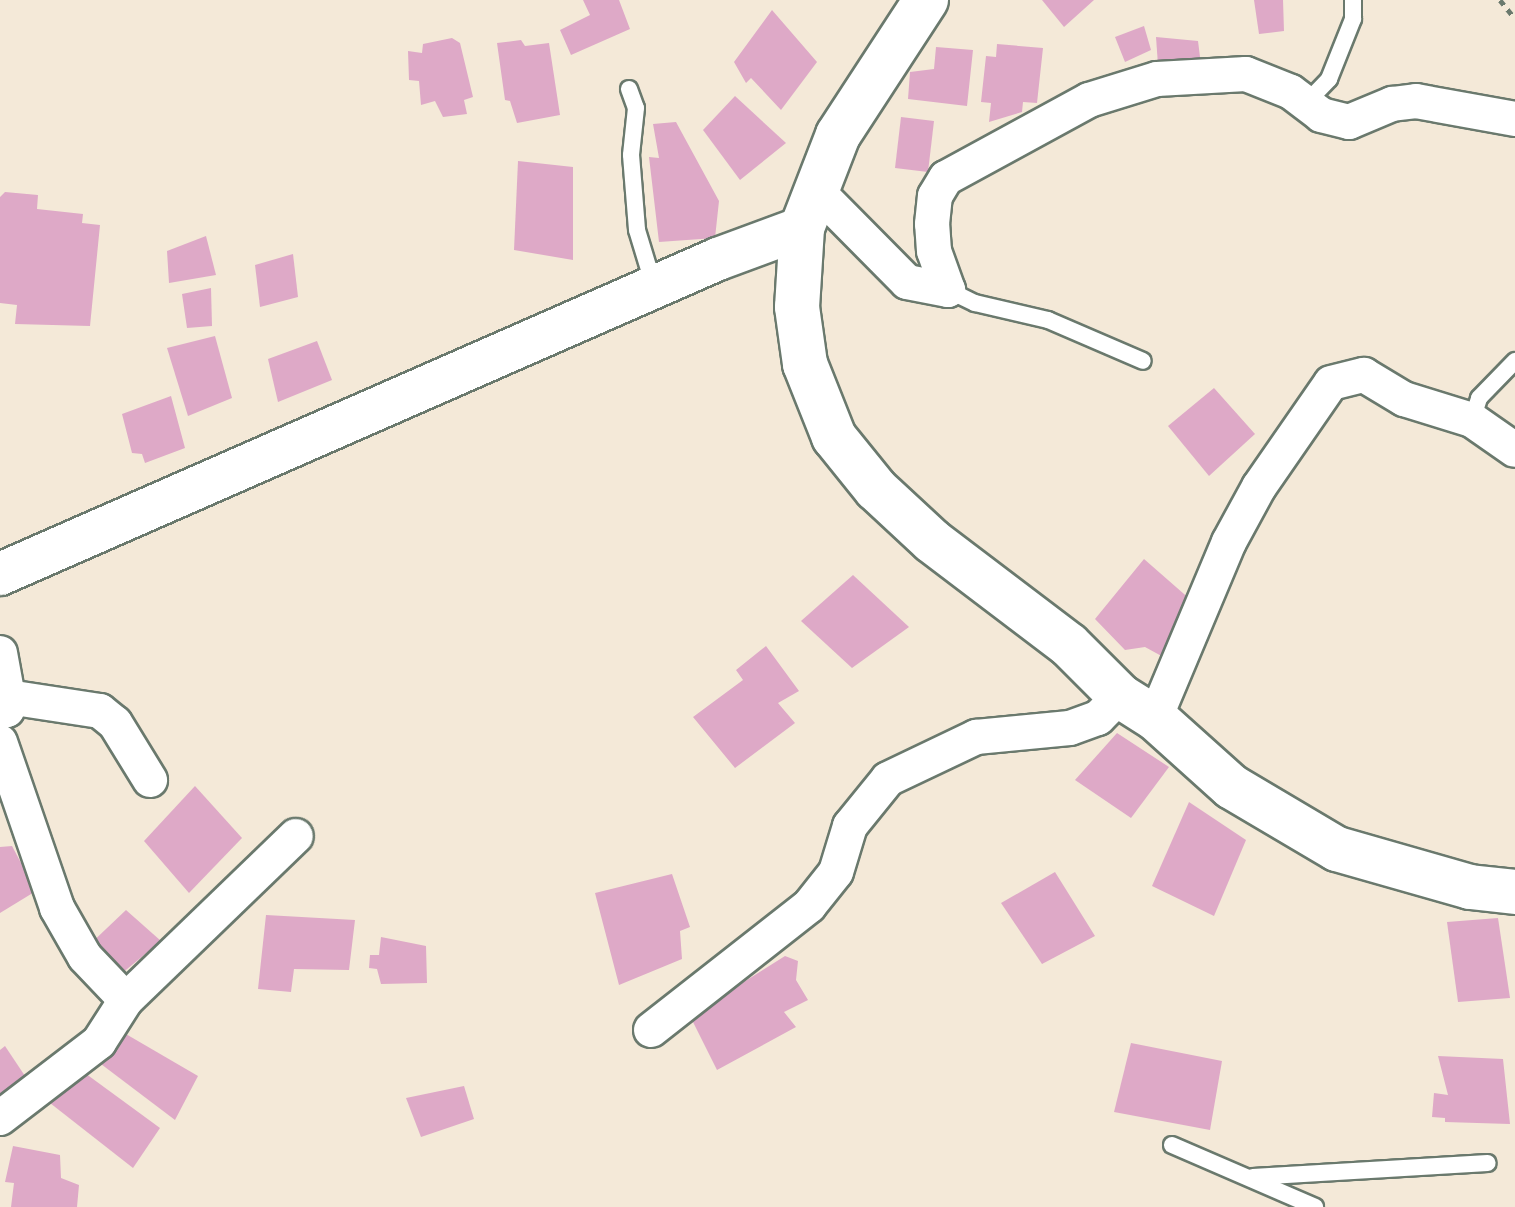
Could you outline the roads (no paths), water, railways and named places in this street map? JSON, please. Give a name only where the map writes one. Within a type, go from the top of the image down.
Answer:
[{"type":"main road","points":[[926,0],[846,121],[808,208],[797,307],[805,364],[834,437],[876,489],[932,541],[1069,645],[1232,787],[1337,849],[1456,884],[1515,892]]},
{"type":"street","points":[[948,290],[934,251],[933,210],[935,196],[961,166],[1089,100],[1157,79],[1246,74],[1307,102],[1321,115],[1349,122],[1392,104],[1416,101],[1515,119]]},
{"type":"street","points":[[0,574],[654,287],[808,208],[907,282],[948,290]]},
{"type":"street","points":[[651,1030],[809,906],[836,872],[850,826],[888,779],[976,737],[1070,728],[1138,707],[1259,487],[1331,383],[1364,375],[1404,399],[1472,420],[1515,450]]},
{"type":"street","points":[[0,653],[4,704],[100,711],[115,723],[150,780]]},
{"type":"street","points":[[0,742],[57,908],[85,957],[126,1000]]},
{"type":"street","points":[[0,1118],[99,1042],[126,1000],[296,836]]},
{"type":"lane","points":[[1307,102],[1329,79],[1353,19],[1353,0]]},
{"type":"lane","points":[[629,89],[636,108],[631,155],[637,230],[654,287]]},
{"type":"lane","points":[[948,290],[975,303],[1048,320],[1143,361]]},
{"type":"lane","points":[[1472,420],[1479,398],[1515,361]]},
{"type":"lane","points":[[1172,1145],[1253,1177],[1315,1207]]},
{"type":"lane","points":[[1253,1177],[1488,1163]]}]
